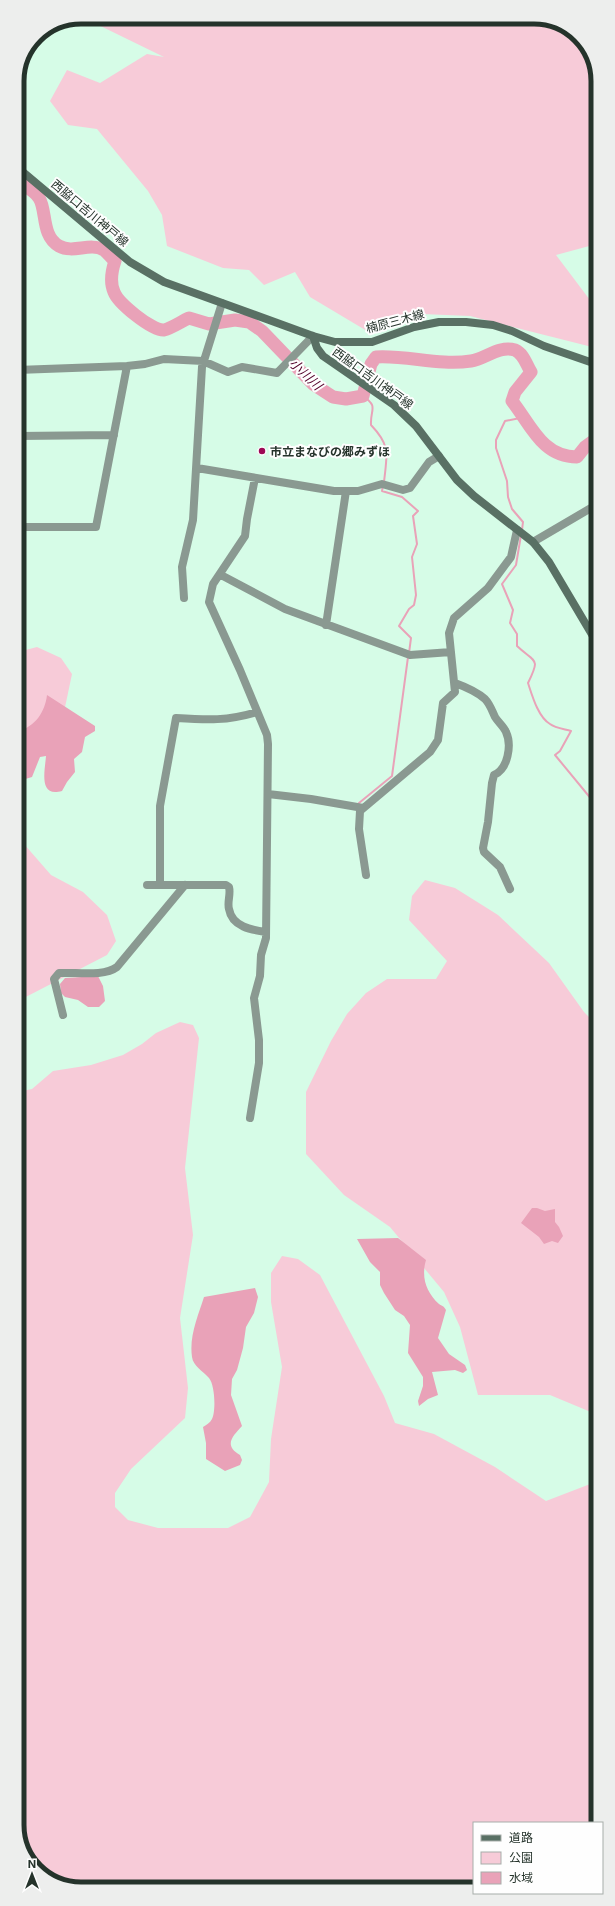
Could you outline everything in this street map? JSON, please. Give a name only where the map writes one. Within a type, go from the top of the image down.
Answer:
[{"type":"main road","name":"西脇口吉川神戸線","points":[[24,173],[130,262],[164,282],[313,336],[317,348],[323,356],[394,405],[416,426],[457,480],[474,496],[533,542],[549,562],[591,633]]},
{"type":"main road","name":"楠原三木線","points":[[313,336],[335,342],[372,342],[414,327],[439,322],[466,322],[493,325],[512,331],[544,346],[591,362]]},
{"type":"street","points":[[184,598],[182,567],[193,520],[203,361],[220,315],[222,303]]},
{"type":"street","points":[[24,370],[127,366],[145,364],[164,359],[203,361],[228,372],[242,367],[277,374],[295,353],[313,336]]},
{"type":"street","points":[[24,527],[96,527],[127,366]]},
{"type":"street","points":[[24,436],[114,435]]},
{"type":"street","points":[[197,468],[334,491],[368,490],[382,484],[403,490],[410,488],[429,462],[439,456]]},
{"type":"street","points":[[250,1118],[259,1063],[259,1040],[254,998],[260,976],[260,955],[266,932],[268,744],[267,735],[258,712],[209,602],[213,584],[221,575],[246,536],[247,519],[255,478]]},
{"type":"street","points":[[326,625],[346,491]]},
{"type":"street","points":[[533,542],[591,508]]},
{"type":"street","points":[[366,875],[359,829],[359,816],[363,808],[430,752],[438,740],[443,703],[455,692],[449,633],[454,618],[488,588],[511,557],[517,530]]},
{"type":"street","points":[[221,575],[285,609],[410,655],[451,652]]},
{"type":"street","points":[[455,684],[472,690],[485,699],[496,719],[506,732],[508,753],[501,773],[494,776],[492,783],[488,822],[483,848],[484,852],[505,874],[510,889]]},
{"type":"street","points":[[160,885],[160,806],[176,718],[214,720],[235,718],[258,712]]},
{"type":"street","points":[[268,794],[311,799],[363,808]]},
{"type":"street","points":[[147,885],[226,885],[229,887],[230,891],[228,907],[232,916],[241,926],[248,930],[266,932]]},
{"type":"street","points":[[63,1015],[54,979],[55,975],[59,973],[103,973],[111,971],[117,967],[185,885]]},
{"type":"green space","points":[[96,24],[538,24],[556,28],[569,36],[581,49],[587,59],[591,73],[591,246],[556,255],[591,301],[591,347],[470,316],[422,314],[372,334],[310,297],[295,272],[264,285],[249,270],[223,268],[167,246],[162,215],[148,191],[97,129],[68,125],[50,101],[67,70],[100,83],[147,54],[164,57]]},
{"type":"green space","points":[[37,647],[61,658],[72,674],[64,712],[29,758],[24,771],[24,650]]},
{"type":"green space","points":[[24,844],[51,875],[83,892],[107,915],[116,941],[107,955],[24,998]]},
{"type":"green space","points":[[425,880],[455,888],[498,915],[549,963],[584,1012],[591,1019],[591,1412],[550,1395],[478,1395],[460,1327],[444,1292],[390,1227],[344,1195],[306,1154],[306,1092],[331,1041],[347,1014],[366,993],[387,979],[436,979],[447,961],[409,920],[412,896]]},
{"type":"green space","points":[[180,1022],[193,1025],[199,1038],[185,1168],[193,1235],[180,1318],[188,1388],[185,1418],[131,1469],[115,1493],[115,1507],[128,1520],[158,1528],[228,1528],[250,1517],[269,1482],[271,1439],[282,1367],[271,1302],[271,1273],[282,1256],[298,1259],[320,1275],[384,1396],[395,1423],[434,1434],[495,1467],[546,1501],[591,1484],[591,1822],[473,1822],[473,1882],[77,1882],[59,1878],[52,1874],[52,1854],[32,1854],[28,1847],[24,1833],[24,1091],[32,1089],[53,1071],[91,1065],[123,1055],[142,1044],[156,1033]]},
{"type":"water","points":[[47,695],[95,726],[95,731],[85,737],[82,752],[74,759],[75,772],[62,791],[54,792],[46,787],[44,775],[46,756],[40,757],[32,777],[24,779],[24,729],[38,718],[46,701]]},
{"type":"water","points":[[98,976],[103,986],[105,1001],[99,1007],[88,1007],[78,1000],[65,997],[61,993],[60,984],[65,978]]},
{"type":"water","points":[[532,1208],[545,1211],[555,1209],[555,1222],[563,1236],[558,1243],[552,1241],[544,1244],[539,1237],[521,1223]]},
{"type":"water","points":[[398,1238],[426,1260],[424,1278],[428,1289],[439,1304],[446,1310],[438,1338],[449,1354],[465,1365],[467,1370],[463,1373],[455,1370],[432,1372],[438,1395],[428,1399],[419,1406],[418,1401],[423,1386],[423,1377],[408,1353],[410,1325],[404,1316],[395,1310],[384,1293],[380,1285],[380,1272],[370,1262],[357,1239]]},
{"type":"water","points":[[255,1288],[258,1297],[254,1313],[246,1327],[243,1348],[237,1370],[232,1379],[231,1395],[242,1426],[231,1440],[231,1444],[232,1448],[240,1455],[242,1460],[240,1465],[225,1471],[206,1459],[206,1443],[203,1427],[212,1419],[214,1392],[211,1381],[196,1366],[193,1360],[191,1349],[193,1334],[204,1297]]},
{"type":"waterway","name":"小川川","points":[[24,185],[39,198],[43,209],[47,230],[53,242],[59,246],[70,249],[93,247],[104,250],[115,261],[112,285],[117,297],[136,316],[152,326],[164,330],[189,318],[209,324],[235,320],[249,322],[262,331],[313,384],[333,397],[346,399],[363,396],[371,364],[376,357],[399,357],[459,362],[476,360],[503,349],[515,350],[523,357],[531,372],[515,392],[512,401],[538,438],[546,446],[565,456],[577,457],[585,447],[591,443]]},
{"type":"waterway","points":[[363,396],[371,403],[373,409],[371,425],[385,445],[386,457],[384,482]]},
{"type":"waterway","points":[[522,530],[523,522],[512,509],[508,497],[507,481],[496,448],[496,440],[505,421],[525,417]]},
{"type":"waterway","points":[[383,486],[382,491],[402,497],[418,511],[413,516],[417,544],[412,557],[416,595],[414,605],[409,609],[399,626],[411,638],[409,653]]},
{"type":"waterway","points":[[521,535],[516,565],[502,584],[513,610],[510,623],[517,634],[517,646],[532,658],[535,664],[528,683],[539,711],[546,721],[552,725],[571,731],[560,751],[555,755],[591,799]]},
{"type":"waterway","points":[[359,803],[392,776],[408,657]]},
{"type":"place","name":"市立まなびの郷みずほ","points":[[262,451]]}]
